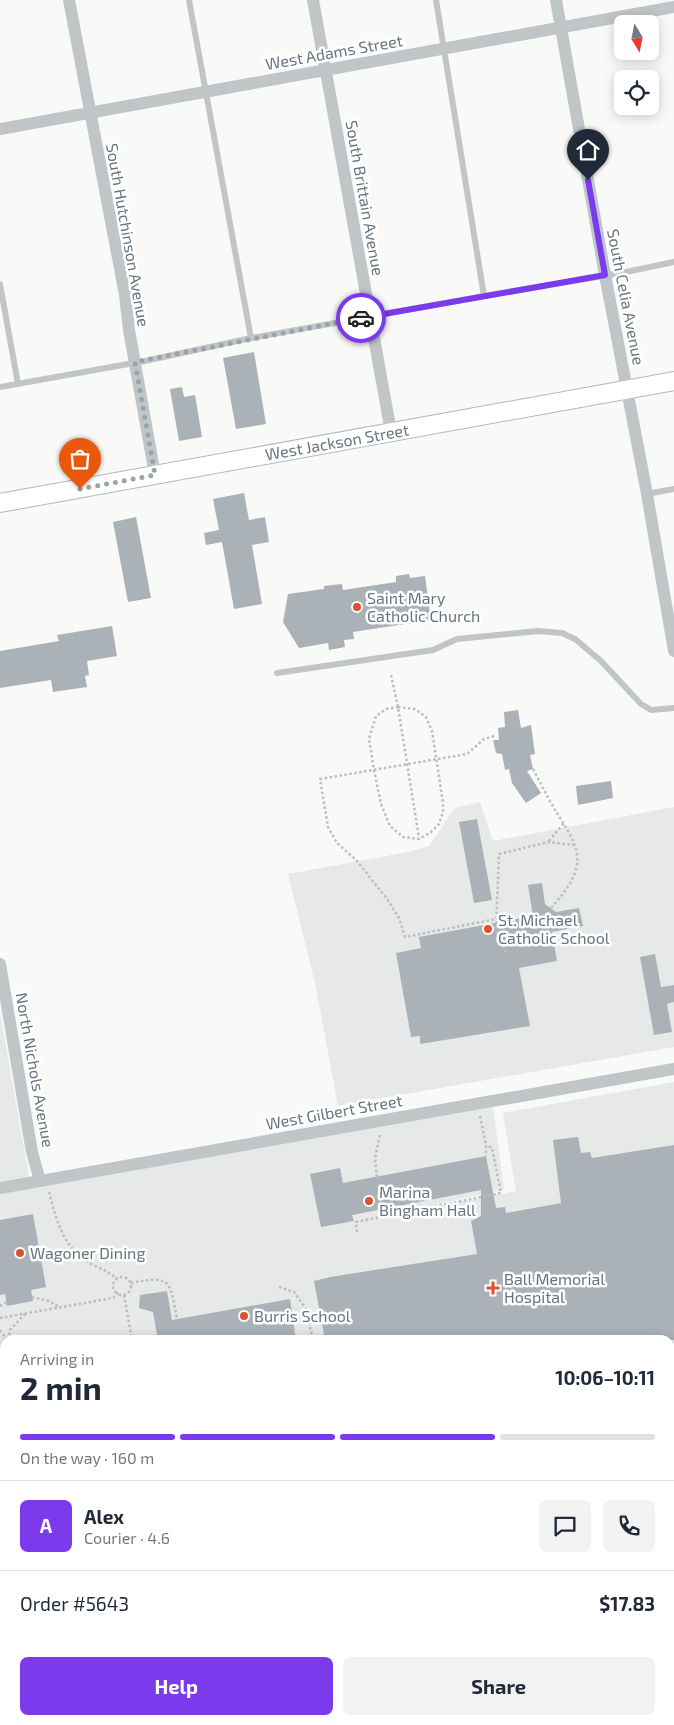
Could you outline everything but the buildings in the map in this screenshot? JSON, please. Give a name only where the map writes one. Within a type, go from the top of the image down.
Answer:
[{"type":"main road","name":"West Jackson Street","points":[[0,503],[674,381]]},
{"type":"street","name":"South Hutchinson Avenue","points":[[69,0],[125,295],[155,475]]},
{"type":"street","name":"South Brittain Avenue","points":[[313,0],[391,432]]},
{"type":"street","name":"South Celia Avenue","points":[[556,0],[605,275],[647,494],[670,599],[674,651]]},
{"type":"street","name":"West Adams Street","points":[[0,129],[674,7]]},
{"type":"street","name":"North Nichols Avenue","points":[[0,964],[32,1152],[40,1181]]},
{"type":"street","name":"West Gilbert Street","points":[[0,1188],[674,1069]]},
{"type":"lane","points":[[189,0],[252,338]]},
{"type":"lane","points":[[436,0],[484,296]]},
{"type":"lane","points":[[0,387],[252,338],[674,262]]},
{"type":"lane","points":[[0,284],[18,384]]},
{"type":"lane","points":[[647,494],[674,488]]},
{"type":"lane","points":[[277,673],[433,650],[457,639],[538,631],[562,633],[575,639],[601,661],[641,704],[650,710],[674,708]]},
{"type":"path","points":[[390,675],[398,707],[420,839]]},
{"type":"path","points":[[398,707],[415,709],[426,718],[432,731],[443,812],[439,824],[420,839],[404,837],[390,826],[381,804],[374,770],[369,740],[376,716],[386,710],[398,707]]},
{"type":"path","points":[[494,736],[484,739],[467,754],[320,779],[328,826],[337,843],[358,861],[387,899],[399,918],[405,937],[496,919]]},
{"type":"path","points":[[533,770],[564,823],[574,845],[577,863],[571,882],[551,908]]},
{"type":"path","points":[[548,842],[564,823]]},
{"type":"path","points":[[506,952],[496,929],[499,854],[548,842],[574,845]]},
{"type":"path","points":[[480,1115],[486,1145],[486,1156]]},
{"type":"path","points":[[377,1177],[375,1159],[380,1132]]},
{"type":"path","points":[[357,1232],[356,1222],[501,1193],[492,1148],[486,1145]]},
{"type":"path","points":[[40,1181],[50,1193],[53,1211],[60,1229],[71,1247],[84,1260],[117,1279]]},
{"type":"path","points":[[117,1279],[125,1277],[131,1283]]},
{"type":"path","points":[[117,1279],[114,1286],[118,1293]]},
{"type":"path","points":[[131,1283],[154,1280],[166,1282],[171,1287],[177,1319]]},
{"type":"path","points":[[0,1318],[112,1298],[118,1293],[124,1294],[129,1291],[131,1283]]},
{"type":"path","points":[[278,1287],[294,1292],[306,1309],[312,1335]]},
{"type":"path","points":[[124,1294],[131,1335]]},
{"type":"path","points":[[32,1297],[50,1301],[60,1308]]},
{"type":"path","points":[[0,1306],[6,1302]]},
{"type":"path","points":[[8,1335],[10,1330],[26,1314]]},
{"type":"shaded area","name":"St. Michael Catholic School","points":[[480,802],[493,841],[674,807],[674,1047],[338,1106],[315,983],[288,874],[408,852],[429,846],[455,808]]},
{"type":"shaded area","points":[[0,1012],[29,1176],[34,1188],[493,1107],[504,1189],[390,1215],[516,1191],[503,1113],[674,1082],[674,1335],[0,1335]]},
{"type":"way so far","points":[[80,489],[155,475],[135,362],[361,318]]},
{"type":"place","name":"Saint Mary Catholic Church","points":[[357,607]]},
{"type":"place","name":"St. Michael Catholic School","points":[[488,929]]},
{"type":"place","name":"Marina Bingham Hall","points":[[369,1201]]},
{"type":"place","name":"Wagoner Dining","points":[[20,1253]]},
{"type":"place","name":"Ball Memorial Hospital","points":[[493,1288]]},
{"type":"place","name":"Burris School","points":[[244,1316]]},
{"type":"route","points":[[361,318],[605,275],[588,180]]}]
